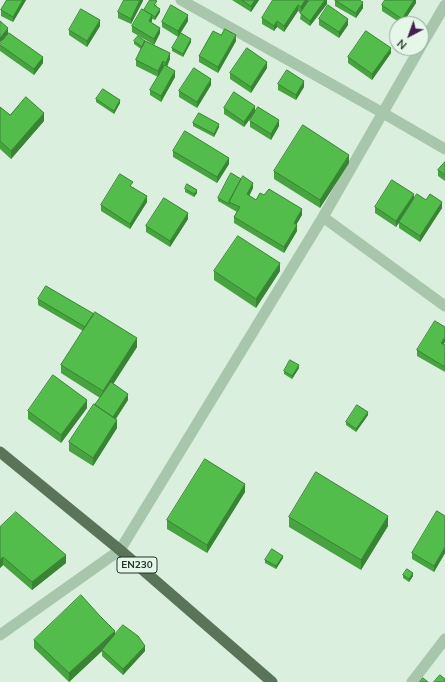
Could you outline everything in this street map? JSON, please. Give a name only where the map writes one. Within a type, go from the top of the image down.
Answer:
[{"type":"main road","name":"EN230","points":[[0,452],[120,550],[272,682]]},
{"type":"street","points":[[181,0],[445,149]]},
{"type":"street","points":[[429,32],[445,5]]},
{"type":"street","points":[[0,635],[120,550],[323,217],[415,56]]},
{"type":"street","points":[[323,217],[445,306]]},
{"type":"street","points":[[412,682],[445,638]]},
{"type":"building","points":[[7,0],[23,0],[13,17],[1,10]]},
{"type":"building","points":[[124,0],[140,0],[131,19],[118,12]]},
{"type":"building","points":[[150,0],[157,1],[154,5],[160,9],[155,17],[144,10]]},
{"type":"building","points":[[242,0],[255,0],[251,6]]},
{"type":"building","points":[[273,0],[305,0],[301,7],[298,5],[284,26],[277,21],[274,26],[262,18]]},
{"type":"building","points":[[310,0],[325,0],[310,21],[300,13]]},
{"type":"building","points":[[335,0],[359,0],[363,2],[356,13]]},
{"type":"building","points":[[385,0],[414,0],[404,16],[398,16],[382,5]]},
{"type":"building","points":[[171,5],[188,15],[178,31],[162,22]]},
{"type":"building","points":[[328,5],[348,19],[339,32],[319,19]]},
{"type":"building","points":[[81,9],[100,20],[87,41],[69,30]]},
{"type":"building","points":[[142,9],[152,15],[149,21],[160,28],[154,39],[132,26]]},
{"type":"building","points":[[0,21],[8,28],[0,38]]},
{"type":"building","points":[[225,29],[236,35],[218,67],[199,56],[213,31],[221,35]]},
{"type":"building","points":[[366,31],[389,47],[389,51],[372,74],[348,57]]},
{"type":"building","points":[[9,33],[43,57],[34,69],[0,45]]},
{"type":"building","points":[[181,33],[191,39],[183,54],[172,48]]},
{"type":"building","points":[[138,36],[145,41],[142,47],[134,41]]},
{"type":"building","points":[[145,41],[170,53],[166,63],[163,61],[158,71],[136,60]]},
{"type":"building","points":[[247,48],[267,62],[251,87],[230,73]]},
{"type":"building","points":[[165,65],[175,71],[161,96],[150,90]]},
{"type":"building","points":[[194,68],[211,79],[197,102],[179,91]]},
{"type":"building","points":[[287,70],[304,81],[296,95],[278,84]]},
{"type":"building","points":[[103,89],[120,100],[114,111],[96,99]]},
{"type":"building","points":[[234,92],[255,106],[244,122],[224,108]]},
{"type":"building","points":[[26,97],[44,113],[11,151],[0,141],[0,107],[10,115]]},
{"type":"building","points":[[258,107],[279,120],[271,134],[250,121]]},
{"type":"building","points":[[199,113],[219,124],[214,134],[193,123]]},
{"type":"building","points":[[303,125],[349,155],[320,200],[274,171]]},
{"type":"building","points":[[185,131],[229,158],[217,177],[173,151]]},
{"type":"building","points":[[445,162],[445,175],[438,170]]},
{"type":"building","points":[[231,173],[241,179],[229,204],[218,198]]},
{"type":"building","points":[[120,174],[133,182],[130,186],[147,196],[130,224],[101,205]]},
{"type":"building","points":[[243,176],[253,183],[247,194],[256,200],[260,193],[264,195],[269,189],[302,209],[294,223],[297,225],[284,247],[234,217],[240,207],[229,202]]},
{"type":"building","points":[[392,180],[414,194],[396,221],[375,207]]},
{"type":"building","points":[[187,184],[197,190],[194,194],[185,189]]},
{"type":"building","points":[[417,194],[426,200],[430,194],[442,202],[420,236],[399,222]]},
{"type":"building","points":[[164,198],[188,213],[170,241],[146,226]]},
{"type":"building","points":[[238,236],[280,263],[256,299],[214,271]]},
{"type":"building","points":[[46,286],[94,314],[85,327],[38,299]]},
{"type":"building","points":[[95,312],[137,338],[103,391],[61,365]]},
{"type":"building","points":[[435,321],[445,327],[445,337],[441,343],[445,345],[445,367],[417,350]]},
{"type":"building","points":[[290,360],[299,365],[292,376],[284,371]]},
{"type":"building","points":[[53,375],[87,400],[61,435],[28,411]]},
{"type":"building","points":[[111,382],[128,394],[113,417],[95,405]]},
{"type":"building","points":[[94,404],[117,420],[93,458],[69,442]]},
{"type":"building","points":[[357,405],[368,412],[356,429],[346,422]]},
{"type":"building","points":[[205,459],[245,484],[207,545],[167,520]]},
{"type":"building","points":[[316,472],[388,516],[361,560],[289,517]]},
{"type":"building","points":[[437,511],[445,516],[445,547],[434,566],[412,553]]},
{"type":"building","points":[[16,512],[66,555],[32,582],[3,557],[0,560],[0,527]]},
{"type":"building","points":[[272,549],[283,556],[276,566],[265,560]]},
{"type":"building","points":[[407,569],[413,573],[409,579],[403,575]]},
{"type":"building","points":[[81,595],[115,631],[69,673],[34,640]]},
{"type":"building","points":[[123,625],[138,636],[145,646],[123,669],[102,650]]},
{"type":"building","points":[[440,675],[445,679],[445,682],[434,682]]},
{"type":"building","points":[[423,678],[428,682],[420,682]]}]
